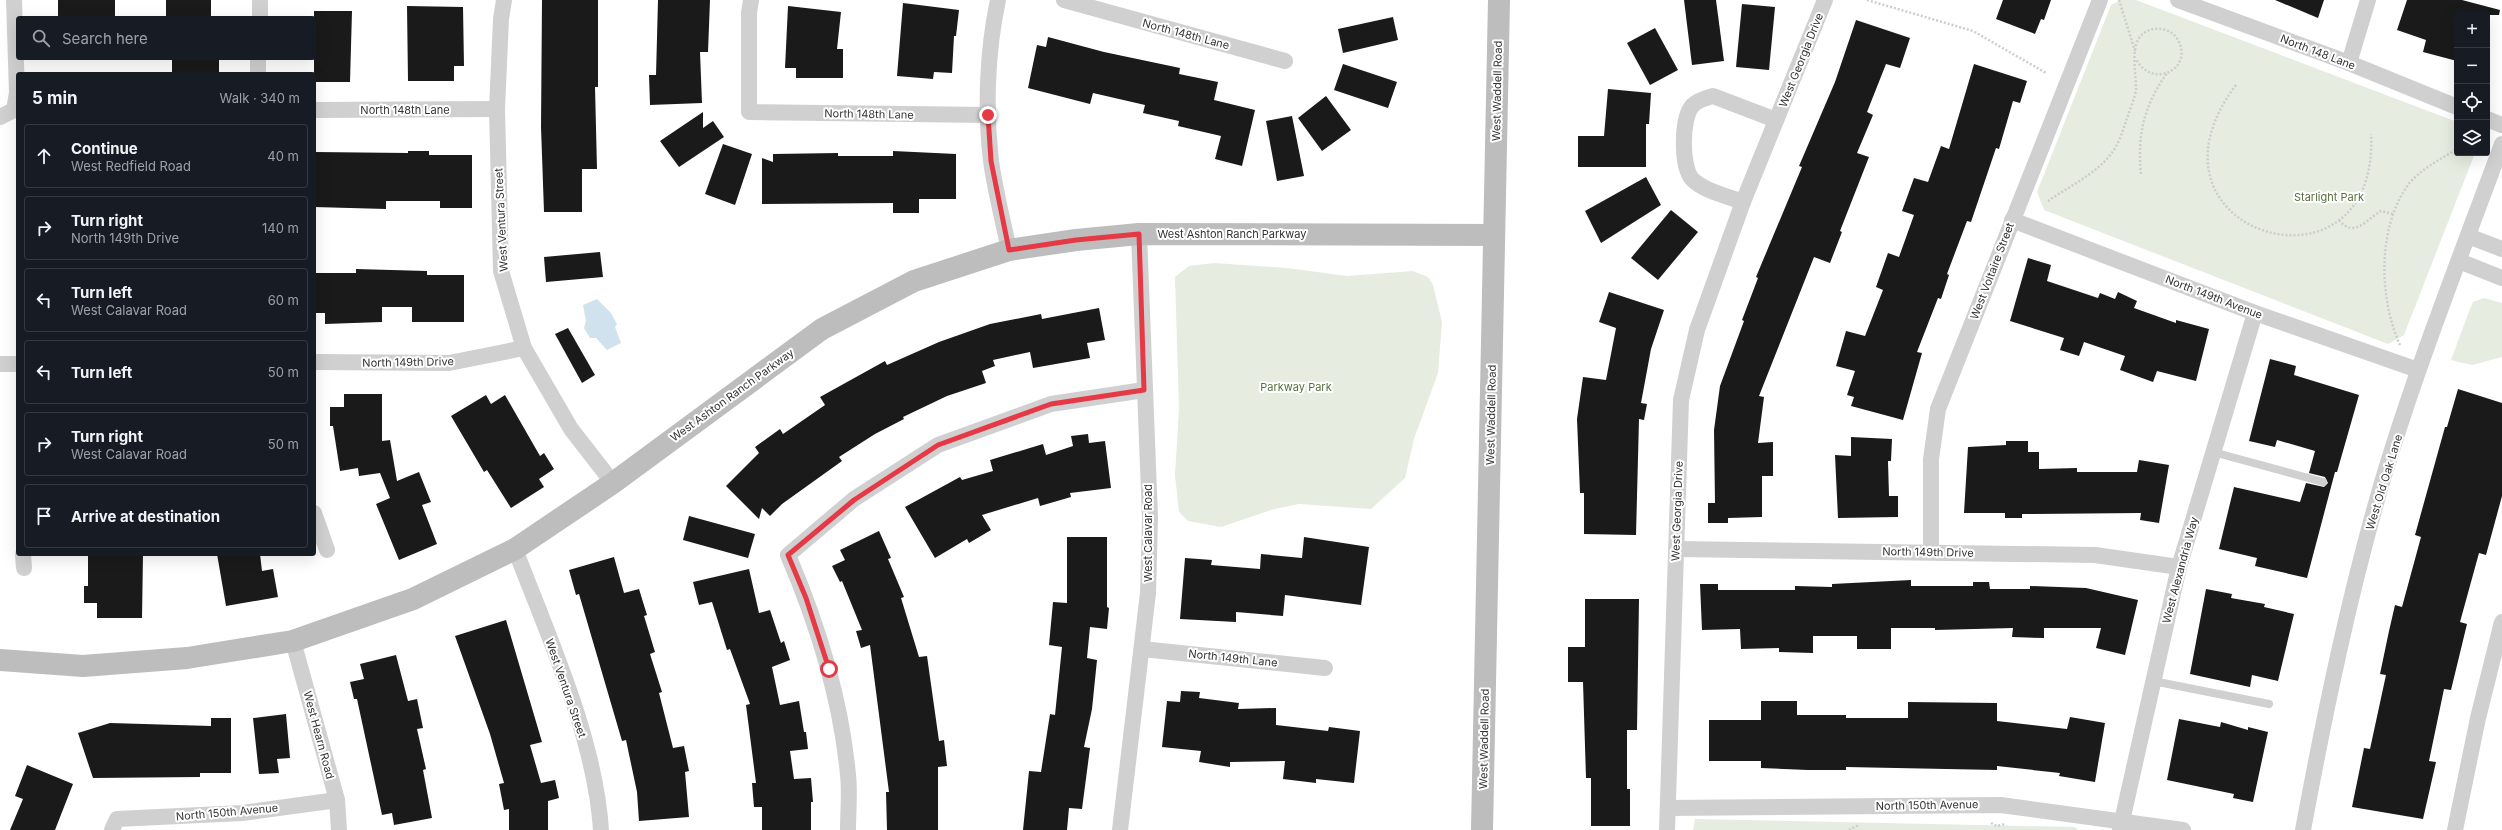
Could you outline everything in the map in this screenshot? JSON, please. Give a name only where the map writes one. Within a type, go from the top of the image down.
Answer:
[{"type":"street","points":[[14,0],[16,72]]},
{"type":"street","points":[[260,0],[260,16]]},
{"type":"street","name":"West Ventura Street","points":[[504,0],[501,19],[497,109],[501,271],[524,348],[571,428],[613,483]]},
{"type":"street","name":"North 148th Lane","points":[[751,0],[749,13],[749,112],[988,115]]},
{"type":"street","points":[[998,0],[991,59],[988,115],[991,161],[1009,250]]},
{"type":"street","name":"North 148th Lane","points":[[1064,0],[1285,61]]},
{"type":"street","name":"West Waddell Road","points":[[1482,830],[1499,0]]},
{"type":"street","name":"West Georgia Drive","points":[[1667,830],[1681,400],[1697,330],[1743,202],[1825,0]]},
{"type":"street","name":"West Voltaire Street","points":[[1931,552],[1931,459],[1938,409],[2100,0]]},
{"type":"street","name":"North 148 Lane","points":[[2178,0],[2349,63],[2454,105]]},
{"type":"street","points":[[2349,63],[2368,0]]},
{"type":"street","points":[[258,60],[258,72]]},
{"type":"street","points":[[7,114],[16,95]]},
{"type":"street","name":"West Georgia Drive","points":[[1743,202],[1701,186],[1692,178],[1686,168],[1684,156],[1688,112],[1694,105],[1713,96],[1776,120]]},
{"type":"street","name":"North 148th Lane","points":[[316,110],[497,109]]},
{"type":"street","points":[[2490,119],[2502,124]]},
{"type":"street","name":"West Old Oak Lane","points":[[2303,830],[2336,659],[2353,589],[2384,478],[2418,370],[2502,144]]},
{"type":"street","name":"North 149th Avenue","points":[[2012,220],[2255,313],[2418,370]]},
{"type":"street","name":"West Ashton Ranch Parkway","points":[[0,660],[83,666],[187,658],[293,641],[414,599],[515,549],[613,483],[822,329],[914,281],[1009,250],[1076,240],[1139,234],[1494,235]]},
{"type":"street","name":"West Calavar Road","points":[[1120,830],[1148,592],[1150,518],[1139,234]]},
{"type":"street","points":[[2468,236],[2502,249]]},
{"type":"street","points":[[2458,261],[2502,278]]},
{"type":"street","name":"West Alexandria Way","points":[[2121,825],[2179,567],[2255,313]]},
{"type":"street","name":"North 149th Drive","points":[[316,362],[449,363],[524,348]]},
{"type":"street","points":[[0,364],[16,364]]},
{"type":"street","points":[[848,830],[849,776],[829,669],[806,598],[788,555],[854,500],[938,445],[1051,404],[1144,390]]},
{"type":"street","points":[[316,519],[327,550]]},
{"type":"street","name":"West Ventura Street","points":[[515,549],[586,745],[599,795],[601,830]]},
{"type":"street","name":"North 149th Drive","points":[[1676,549],[2095,555],[2179,567]]},
{"type":"street","points":[[2454,830],[2478,718],[2502,622]]},
{"type":"street","name":"West Hearn Road","points":[[293,641],[337,800],[339,830]]},
{"type":"street","name":"North 149th Lane","points":[[1142,649],[1325,668]]},
{"type":"street","name":"North 150th Avenue","points":[[115,825],[242,813],[337,800]]},
{"type":"street","name":"North 150th Avenue","points":[[1668,808],[2001,805],[2121,825],[2183,830]]},
{"type":"lane","points":[[2213,452],[2323,482]]},
{"type":"lane","points":[[2153,681],[2269,704]]},
{"type":"path","points":[[1867,0],[1973,31],[2046,73]]},
{"type":"path","points":[[2048,201],[2083,177],[2111,154],[2121,137],[2136,92],[2136,59],[2135,51],[2119,0]]},
{"type":"path","points":[[2135,51],[2140,37],[2146,32],[2161,28],[2168,30],[2179,41],[2181,56],[2178,63],[2167,73],[2157,88],[2142,123],[2139,151],[2141,174]]},
{"type":"path","points":[[2136,59],[2145,71],[2160,75],[2167,73]]},
{"type":"path","points":[[2236,85],[2220,108],[2212,125],[2209,138],[2210,174],[2220,200],[2237,219],[2244,224],[2284,236],[2303,236],[2318,231],[2339,220],[2356,202],[2367,180],[2372,153],[2371,134]]},
{"type":"path","points":[[2400,345],[2388,306],[2385,270],[2388,238],[2394,214],[2408,184],[2433,164],[2454,151]]},
{"type":"path","points":[[2339,220],[2350,228],[2357,228],[2381,211],[2394,214]]},
{"type":"green space","name":"Starlight Park","points":[[2121,0],[2136,0],[2454,121],[2454,156],[2474,156],[2404,335],[2388,344],[2044,210],[2037,192],[2111,5]]},
{"type":"green space","name":"Parkway Park","points":[[1214,263],[1287,268],[1347,276],[1413,271],[1428,277],[1433,285],[1442,322],[1438,373],[1414,439],[1405,478],[1371,509],[1299,504],[1274,509],[1221,527],[1188,521],[1179,512],[1175,475],[1179,409],[1175,277],[1189,266]]},
{"type":"green space","points":[[2484,298],[2502,303],[2502,357],[2472,365],[2451,360],[2473,302]]},
{"type":"green space","points":[[1695,819],[2075,827],[2078,830],[1693,830]]},
{"type":"water","points":[[597,299],[611,313],[617,324],[615,327],[621,343],[607,350],[596,338],[590,338],[584,328],[586,321],[583,305]]},
{"type":"building","points":[[58,0],[115,0],[115,16],[58,16]]},
{"type":"building","points":[[166,0],[211,0],[211,16],[166,16]]},
{"type":"building","points":[[542,0],[598,0],[598,87],[595,87],[597,169],[582,169],[582,212],[544,212],[541,127]]},
{"type":"building","points":[[658,0],[710,0],[708,52],[700,52],[702,103],[650,105],[649,75],[656,75]]},
{"type":"building","points":[[1684,0],[1716,0],[1724,61],[1692,65]]},
{"type":"building","points":[[2003,0],[2051,0],[2044,20],[2041,19],[2035,34],[1996,19]]},
{"type":"building","points":[[2275,0],[2324,0],[2318,18]]},
{"type":"building","points":[[2407,0],[2462,0],[2500,10],[2499,15],[2490,15],[2490,12],[2454,12],[2454,60],[2423,52],[2426,40],[2397,30]]},
{"type":"building","points":[[903,3],[959,10],[956,36],[954,36],[952,73],[934,72],[933,79],[897,76]]},
{"type":"building","points":[[1742,4],[1775,7],[1769,70],[1736,67]]},
{"type":"building","points":[[407,6],[463,7],[464,66],[454,66],[454,81],[408,81]]},
{"type":"building","points":[[788,6],[841,12],[837,49],[843,49],[843,78],[796,78],[796,68],[785,68]]},
{"type":"building","points":[[314,11],[352,11],[350,82],[316,82],[314,60],[316,60],[316,16],[314,16]]},
{"type":"building","points":[[1393,17],[1398,40],[1343,53],[1338,29]]},
{"type":"building","points":[[1856,20],[1910,38],[1900,68],[1886,64],[1867,112],[1873,115],[1857,153],[1869,157],[1840,231],[1842,232],[1830,263],[1814,257],[1759,396],[1764,397],[1758,443],[1773,442],[1773,476],[1762,476],[1762,517],[1728,518],[1728,523],[1708,523],[1708,503],[1715,503],[1714,430],[1720,386],[1744,321],[1742,320],[1758,278],[1756,277],[1802,167],[1799,166],[1835,82]]},
{"type":"building","points":[[1655,28],[1678,70],[1650,85],[1627,43]]},
{"type":"building","points":[[1048,37],[1104,52],[1180,68],[1179,74],[1218,82],[1214,100],[1255,110],[1242,166],[1215,159],[1221,136],[1178,126],[1179,121],[1143,113],[1145,105],[1093,93],[1090,104],[1028,88],[1037,45],[1046,47]]},
{"type":"building","points":[[172,60],[219,60],[219,72],[172,72]]},
{"type":"building","points":[[1343,64],[1397,82],[1388,108],[1334,90]]},
{"type":"building","points":[[1974,64],[2027,81],[2020,103],[2013,101],[1999,149],[1996,148],[1971,222],[1967,221],[1947,274],[1949,275],[1941,299],[1938,298],[1917,352],[1922,353],[1903,420],[1851,406],[1854,397],[1847,395],[1855,371],[1836,366],[1846,331],[1865,336],[1883,290],[1876,287],[1888,253],[1899,257],[1914,215],[1902,211],[1914,178],[1928,182],[1941,146],[1949,149]]},
{"type":"building","points":[[1608,89],[1651,93],[1649,124],[1646,124],[1646,167],[1578,167],[1578,136],[1604,136]]},
{"type":"building","points":[[1326,96],[1351,130],[1322,151],[1298,118]]},
{"type":"building","points":[[703,112],[703,128],[713,121],[724,137],[679,167],[660,141]]},
{"type":"building","points":[[1292,116],[1304,176],[1277,181],[1266,121]]},
{"type":"building","points":[[723,144],[752,154],[735,205],[705,194]]},
{"type":"building","points":[[408,151],[429,151],[429,155],[472,155],[472,208],[440,208],[440,201],[386,201],[386,209],[316,207],[316,152],[408,153]]},
{"type":"building","points":[[893,151],[956,154],[956,199],[919,199],[919,213],[893,213],[893,203],[762,204],[762,158],[773,162],[773,154],[838,153],[838,156],[893,156]]},
{"type":"building","points":[[1646,177],[1661,205],[1601,243],[1585,211]]},
{"type":"building","points":[[1671,210],[1698,232],[1658,280],[1631,258]]},
{"type":"building","points":[[600,252],[603,277],[546,282],[544,257]]},
{"type":"building","points":[[2028,258],[2051,265],[2047,281],[2098,298],[2100,293],[2115,299],[2118,292],[2137,301],[2134,308],[2176,323],[2176,320],[2209,329],[2196,381],[2157,371],[2153,382],[2120,370],[2125,356],[2084,342],[2079,356],[2060,350],[2064,338],[2010,321]]},
{"type":"building","points":[[356,269],[427,271],[427,275],[464,275],[464,322],[412,322],[412,307],[382,307],[382,322],[325,324],[325,313],[316,313],[316,273],[356,273]]},
{"type":"building","points":[[1609,292],[1664,310],[1651,349],[1641,403],[1647,404],[1644,420],[1639,419],[1636,535],[1584,534],[1584,493],[1580,493],[1577,419],[1583,377],[1606,380],[1616,328],[1599,322]]},
{"type":"building","points":[[1099,308],[1105,340],[1087,343],[1090,358],[1033,368],[1030,352],[993,360],[995,366],[982,371],[986,383],[947,396],[903,417],[904,419],[875,434],[839,457],[842,461],[782,504],[770,516],[762,508],[759,519],[726,486],[759,453],[755,447],[780,429],[783,434],[825,405],[820,397],[885,361],[887,365],[939,342],[990,324],[1041,314],[1042,319]]},
{"type":"building","points":[[568,328],[595,375],[582,383],[555,334]]},
{"type":"building","points":[[2270,359],[2296,366],[2294,375],[2359,395],[2337,472],[2335,472],[2307,578],[2255,566],[2257,558],[2219,549],[2234,487],[2300,502],[2306,483],[2324,487],[2328,483],[2325,477],[2309,473],[2315,451],[2277,440],[2275,447],[2249,441]]},
{"type":"building","points":[[2458,389],[2502,403],[2502,496],[2486,555],[2479,553],[2460,622],[2467,624],[2451,690],[2444,689],[2429,761],[2436,762],[2423,819],[2352,807],[2364,748],[2370,749],[2386,675],[2380,674],[2395,605],[2402,607],[2421,537],[2415,535],[2445,427],[2447,427]]},
{"type":"building","points":[[344,394],[382,394],[382,441],[390,440],[397,481],[419,472],[431,502],[422,505],[437,544],[399,560],[376,504],[390,498],[380,473],[359,476],[358,468],[340,471],[333,426],[330,426],[330,407],[344,407]]},
{"type":"building","points":[[486,395],[491,404],[505,395],[540,456],[544,453],[554,469],[539,479],[544,487],[511,508],[487,470],[484,472],[451,416]]},
{"type":"building","points":[[1088,434],[1089,443],[1105,441],[1111,488],[1070,493],[1071,497],[1040,506],[1038,498],[982,515],[991,530],[969,543],[967,539],[935,558],[905,507],[960,477],[962,480],[993,471],[990,460],[1043,444],[1046,455],[1073,446],[1071,436]]},
{"type":"building","points":[[1851,437],[1892,439],[1891,461],[1888,461],[1889,496],[1898,496],[1898,517],[1838,518],[1835,455],[1851,456]]},
{"type":"building","points":[[2006,441],[2028,441],[2028,452],[2039,452],[2039,469],[2077,468],[2077,472],[2137,472],[2139,460],[2169,465],[2159,523],[2140,520],[2141,513],[2022,514],[2022,518],[2005,518],[2005,513],[1964,513],[1968,447],[2006,445]]},
{"type":"building","points":[[689,516],[755,534],[748,558],[683,540]]},
{"type":"building","points":[[879,531],[891,558],[888,559],[904,597],[901,598],[919,657],[927,656],[939,741],[944,740],[947,766],[938,767],[938,830],[887,830],[886,792],[889,792],[870,645],[861,648],[856,631],[862,630],[842,581],[840,582],[832,566],[845,560],[840,550]]},
{"type":"building","points":[[1067,537],[1107,537],[1107,607],[1109,608],[1107,629],[1090,627],[1087,658],[1097,660],[1092,709],[1084,747],[1090,748],[1082,809],[1069,808],[1067,830],[1023,830],[1029,771],[1041,772],[1050,714],[1055,715],[1062,647],[1049,645],[1053,602],[1067,603]]},
{"type":"building","points":[[1304,537],[1369,547],[1361,605],[1285,595],[1283,616],[1236,612],[1236,622],[1180,619],[1185,558],[1212,560],[1211,565],[1260,569],[1261,554],[1302,558]]},
{"type":"building","points":[[88,556],[143,556],[142,618],[97,618],[97,603],[84,603],[84,586],[88,586]]},
{"type":"building","points":[[217,556],[260,556],[262,571],[273,569],[278,597],[226,606]]},
{"type":"building","points":[[614,557],[624,593],[639,589],[647,615],[644,616],[655,652],[650,654],[662,692],[659,693],[673,748],[684,746],[689,771],[685,772],[689,817],[639,821],[637,792],[626,740],[622,741],[579,594],[576,595],[569,570]]},
{"type":"building","points":[[749,569],[759,613],[770,610],[781,643],[784,641],[790,660],[772,667],[780,705],[799,701],[808,749],[790,751],[794,779],[811,778],[813,802],[811,802],[811,830],[762,830],[762,807],[754,807],[752,783],[756,783],[746,705],[750,704],[730,649],[727,650],[712,602],[699,605],[693,582]]},
{"type":"building","points":[[1911,580],[1911,586],[1973,586],[1973,582],[1989,582],[1990,589],[2030,589],[2030,586],[2086,588],[2138,600],[2125,655],[2096,648],[2101,628],[2044,628],[2044,638],[2012,637],[2013,628],[1935,630],[1935,628],[1891,628],[1891,649],[1857,649],[1857,636],[1813,636],[1813,653],[1779,652],[1779,648],[1741,649],[1740,629],[1702,630],[1700,584],[1718,584],[1718,590],[1795,590],[1795,586],[1832,587],[1832,584]]},
{"type":"building","points":[[2206,589],[2232,594],[2231,598],[2265,604],[2264,607],[2294,614],[2278,681],[2252,675],[2250,687],[2190,674]]},
{"type":"building","points":[[1585,599],[1639,599],[1637,730],[1627,730],[1627,789],[1630,789],[1630,826],[1591,826],[1591,778],[1586,778],[1583,682],[1568,682],[1568,647],[1585,647]]},
{"type":"building","points":[[506,620],[542,742],[530,745],[541,783],[555,780],[559,798],[548,801],[548,830],[509,830],[509,809],[504,810],[499,784],[504,783],[490,734],[455,636]]},
{"type":"building","points":[[396,655],[408,701],[417,699],[423,728],[417,729],[426,769],[423,770],[432,818],[394,825],[392,813],[382,815],[357,699],[354,699],[350,682],[364,679],[360,664]]},
{"type":"building","points":[[1181,691],[1200,692],[1199,698],[1239,703],[1238,709],[1276,708],[1276,725],[1328,731],[1329,727],[1360,731],[1354,783],[1316,779],[1316,783],[1283,779],[1285,761],[1230,762],[1230,767],[1199,762],[1201,751],[1162,747],[1167,701],[1180,702]]},
{"type":"building","points":[[1761,701],[1797,701],[1797,715],[1846,715],[1846,718],[1908,718],[1908,702],[1997,703],[1997,721],[2067,729],[2070,717],[2105,723],[2095,782],[2059,776],[2060,773],[1997,766],[1997,770],[1846,767],[1846,770],[1808,770],[1761,768],[1761,761],[1709,761],[1709,720],[1761,720]]},
{"type":"building","points":[[286,714],[290,758],[277,759],[279,773],[259,774],[253,718]]},
{"type":"building","points":[[211,718],[231,718],[231,773],[200,773],[200,777],[93,778],[78,733],[110,723],[211,726]]},
{"type":"building","points":[[2179,719],[2220,727],[2221,722],[2248,730],[2248,727],[2268,732],[2253,802],[2233,798],[2234,794],[2167,780]]},
{"type":"building","points":[[27,765],[73,784],[55,830],[10,830],[23,799],[15,796]]},
{"type":"route","points":[[829,669],[806,598],[788,555],[854,500],[938,445],[1051,404],[1144,390],[1139,234],[1076,240],[1009,250],[991,161],[988,115]]}]
